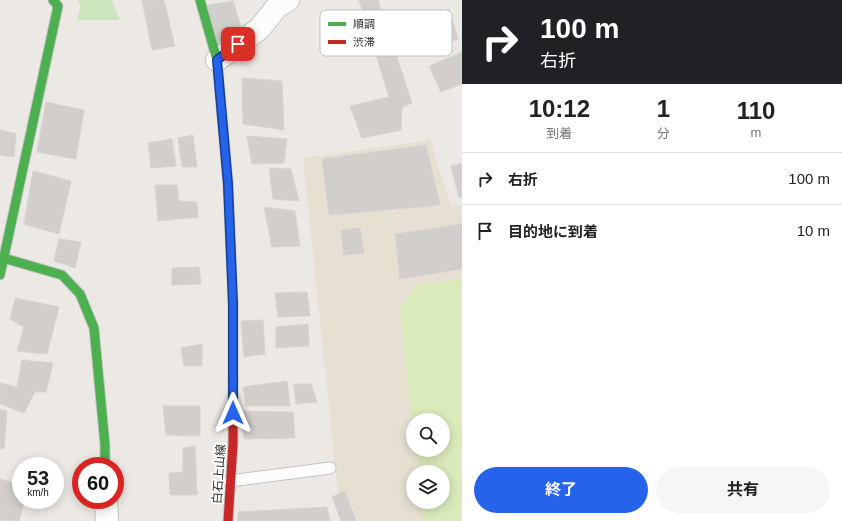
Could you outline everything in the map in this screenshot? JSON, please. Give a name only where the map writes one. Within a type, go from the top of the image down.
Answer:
[{"type":"street","points":[[0,275],[2,257],[58,6],[53,0]]},
{"type":"street","name":"白石上山線","points":[[200,0],[217,60],[228,184],[233,304],[233,444],[228,521]]},
{"type":"street","points":[[217,60],[259,29],[276,8],[288,0]]},
{"type":"street","points":[[2,257],[62,276],[80,294],[94,328],[105,457]]},
{"type":"street","points":[[106,509],[107,521]]},
{"type":"lane","points":[[230,481],[330,468]]},
{"type":"shaded area","points":[[430,140],[451,206],[462,205],[462,521],[349,521],[338,493],[303,158]]},
{"type":"green space","points":[[77,0],[112,0],[120,20],[77,20],[81,5]]},
{"type":"green space","points":[[462,279],[462,521],[423,521],[422,509],[450,509],[450,465],[417,465],[417,457],[450,457],[450,413],[412,413],[400,307],[417,285]]},
{"type":"building","points":[[142,0],[164,0],[175,46],[152,50]]},
{"type":"building","points":[[359,0],[378,0],[381,10],[362,10]]},
{"type":"building","points":[[233,1],[243,34],[214,43],[203,6]]},
{"type":"building","points":[[452,19],[458,39],[452,41]]},
{"type":"building","points":[[462,52],[462,84],[441,92],[429,66]]},
{"type":"building","points":[[376,56],[396,56],[412,103],[402,107],[401,130],[362,138],[350,106],[389,97]]},
{"type":"building","points":[[242,78],[282,81],[284,130],[243,124]]},
{"type":"building","points":[[46,102],[84,110],[76,159],[37,152]]},
{"type":"building","points":[[0,130],[16,134],[14,157],[0,155]]},
{"type":"building","points":[[193,135],[197,167],[182,167],[178,138]]},
{"type":"building","points":[[247,136],[287,139],[284,163],[252,164]]},
{"type":"building","points":[[172,139],[176,166],[151,168],[148,143]]},
{"type":"building","points":[[426,145],[440,205],[329,215],[322,159]]},
{"type":"building","points":[[462,163],[462,197],[459,198],[451,166]]},
{"type":"building","points":[[269,168],[291,169],[299,201],[273,199]]},
{"type":"building","points":[[33,171],[71,181],[59,234],[24,224]]},
{"type":"building","points":[[155,185],[177,185],[179,201],[197,202],[198,217],[158,221]]},
{"type":"building","points":[[264,207],[295,211],[300,246],[272,247]]},
{"type":"building","points":[[462,224],[462,269],[400,279],[395,234]]},
{"type":"building","points":[[360,228],[364,253],[344,255],[341,230]]},
{"type":"building","points":[[59,239],[81,242],[75,268],[54,261]]},
{"type":"building","points":[[199,267],[201,284],[172,285],[172,268]]},
{"type":"building","points":[[307,292],[310,316],[278,317],[275,293]]},
{"type":"building","points":[[15,298],[59,307],[47,354],[17,351],[24,327],[10,319]]},
{"type":"building","points":[[263,320],[265,354],[244,357],[241,321]]},
{"type":"building","points":[[308,324],[309,346],[276,348],[276,327]]},
{"type":"building","points":[[202,344],[202,366],[184,366],[181,348]]},
{"type":"building","points":[[22,360],[53,363],[46,392],[35,392],[24,413],[0,404],[0,383],[17,387]]},
{"type":"building","points":[[287,381],[290,406],[246,406],[243,387]]},
{"type":"building","points":[[294,384],[311,384],[317,402],[296,404]]},
{"type":"building","points":[[163,406],[200,406],[200,436],[166,435]]},
{"type":"building","points":[[0,409],[7,411],[4,449],[0,448]]},
{"type":"building","points":[[242,411],[293,412],[295,438],[244,439]]},
{"type":"building","points":[[195,446],[197,495],[170,495],[169,473],[183,472],[183,448]]},
{"type":"building","points":[[0,479],[12,482],[12,509],[22,509],[19,521],[0,520]]},
{"type":"building","points":[[345,491],[356,521],[341,521],[332,497]]},
{"type":"building","points":[[327,507],[330,521],[238,521],[238,512]]},
{"type":"traffic: fast","points":[[0,275],[58,6],[53,0]]},
{"type":"traffic: fast","points":[[200,0],[217,60],[228,184],[233,304],[233,379]]},
{"type":"traffic: fast","points":[[0,257],[62,275],[80,294],[94,328],[105,457]]},
{"type":"traffic: jam","points":[[228,521],[233,444],[233,379]]},
{"type":"route","points":[[233,413],[233,304],[228,184],[217,60],[238,44]]}]
